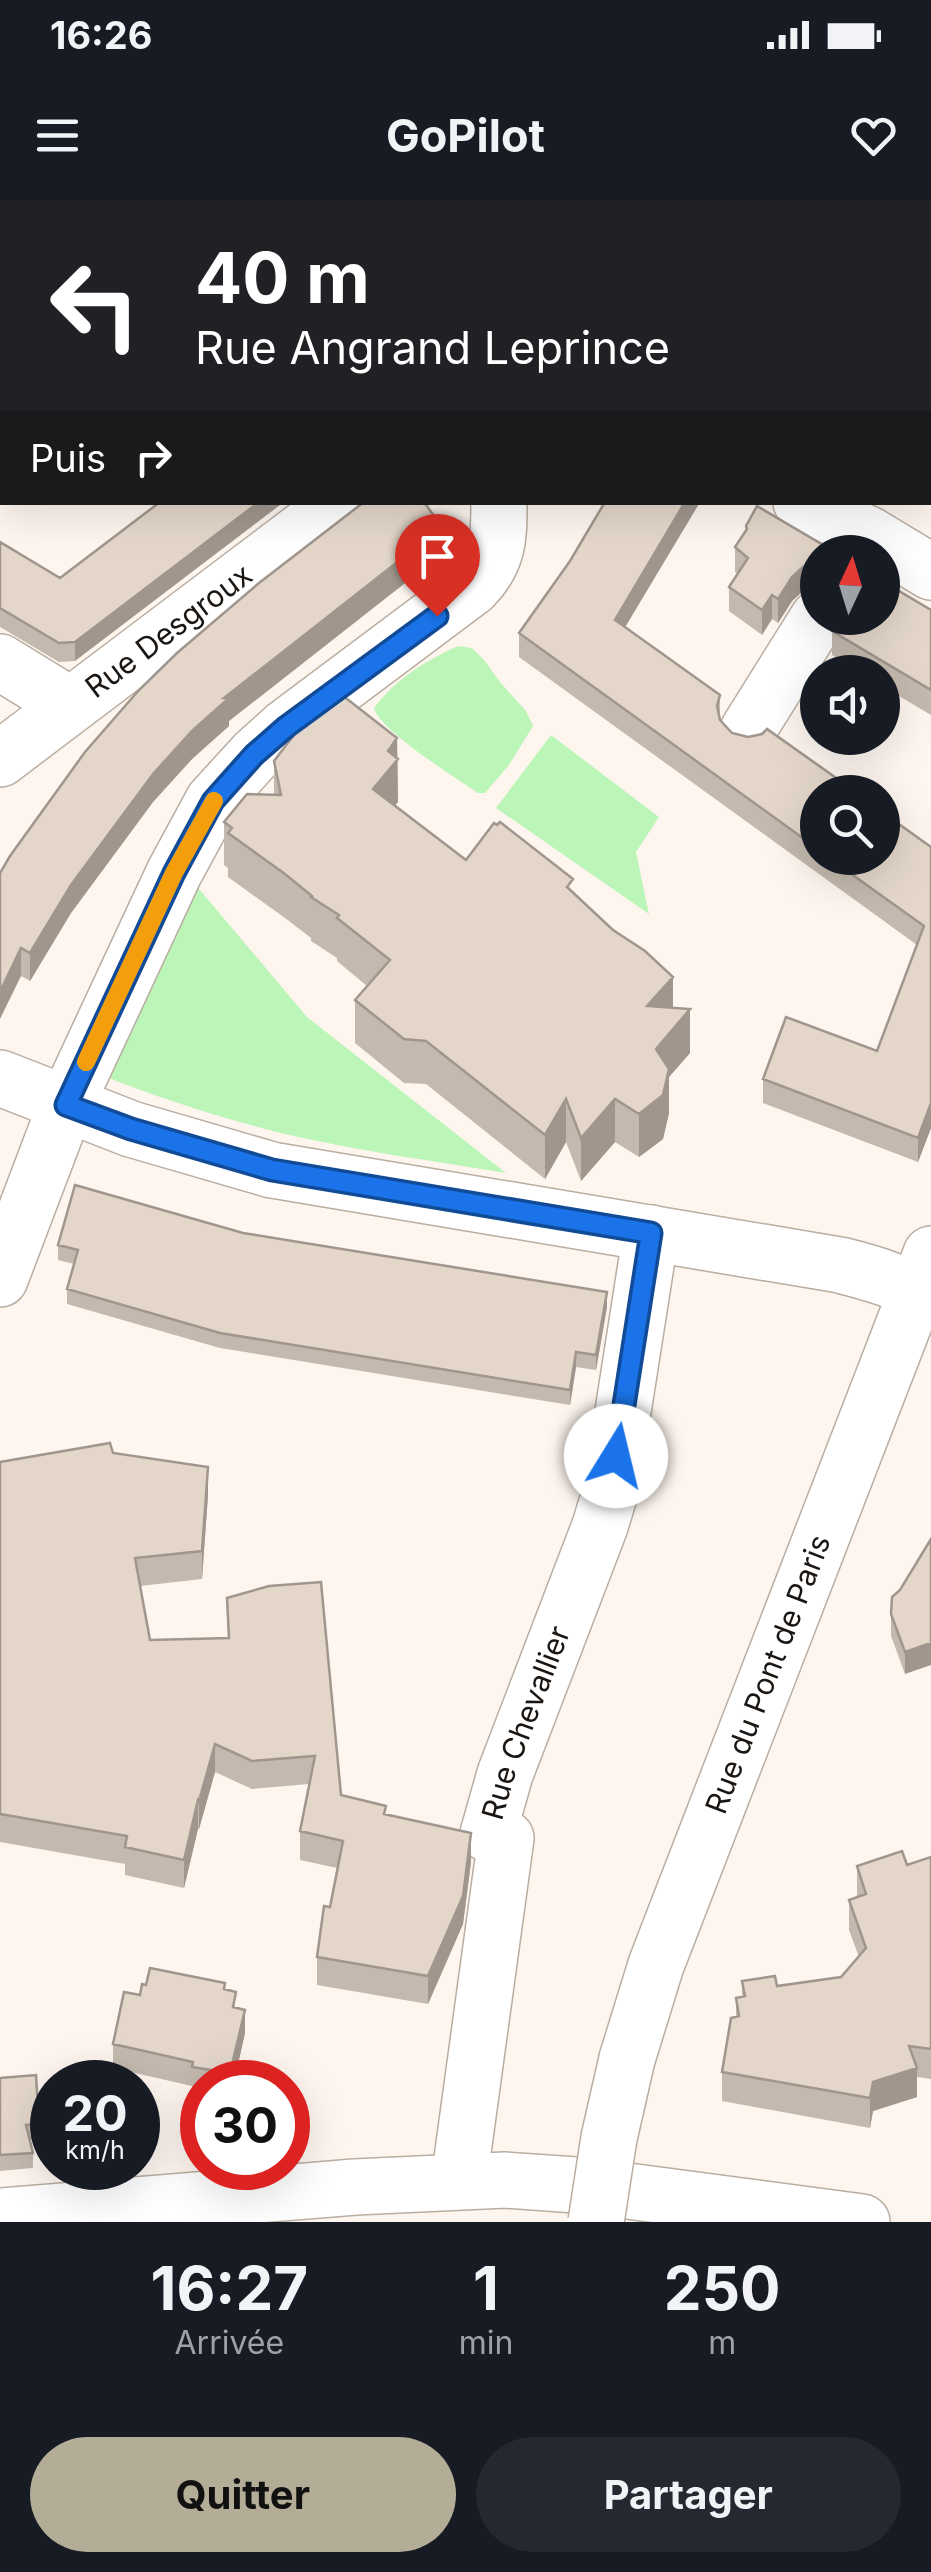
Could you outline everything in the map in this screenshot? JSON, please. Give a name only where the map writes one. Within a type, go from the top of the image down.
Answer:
[{"type":"street","name":"Rue Desgroux","points":[[0,759],[336,505]]},
{"type":"street","points":[[0,1278],[66,1105],[174,873],[213,801],[254,755],[286,727],[474,587],[494,558],[500,505]]},
{"type":"street","points":[[806,505],[850,535]]},
{"type":"street","points":[[900,559],[931,572]]},
{"type":"street","points":[[748,730],[807,635]]},
{"type":"street","points":[[0,662],[70,705]]},
{"type":"street","points":[[0,1078],[131,1129],[272,1170],[926,1282]]},
{"type":"street","name":"Rue Chevallier","points":[[459,2181],[506,1838],[488,1834],[505,1774],[600,1526],[612,1476],[651,1233]]},
{"type":"street","name":"Rue du Pont de Paris","points":[[596,2222],[608,2138],[656,1965],[926,1282]]},
{"type":"street","points":[[0,2216],[459,2181],[590,2186],[862,2222]]},
{"type":"green space","points":[[458,646],[472,648],[485,661],[526,711],[533,726],[509,765],[485,793],[478,793],[403,741],[374,708],[412,672]]},
{"type":"green space","points":[[551,735],[659,817],[636,852],[649,914],[496,808]]},
{"type":"green space","points":[[189,877],[307,1017],[506,1173],[282,1133],[203,1111],[101,1075]]},
{"type":"building","points":[[156,505],[255,505],[75,642],[59,643],[0,608],[0,542],[60,578]]},
{"type":"building","points":[[360,505],[426,505],[442,527],[224,698],[229,698],[192,731],[153,774],[71,885],[30,953],[21,948],[0,992],[0,873],[10,856],[85,752],[139,690],[259,583]]},
{"type":"building","points":[[603,505],[683,505],[615,620],[720,695],[720,720],[732,733],[748,737],[767,729],[832,775],[800,775],[800,836],[519,633],[570,561]]},
{"type":"building","points":[[757,506],[806,535],[800,535],[800,570],[778,599],[772,595],[762,610],[729,587],[748,558],[735,547]]},
{"type":"building","points":[[900,592],[931,610],[931,690],[900,672],[900,655],[872,655],[839,635],[900,635]]},
{"type":"building","points":[[333,688],[397,738],[388,751],[398,759],[373,789],[466,860],[494,823],[500,822],[573,879],[567,887],[613,930],[645,951],[673,977],[647,1006],[690,1009],[656,1049],[669,1069],[663,1095],[639,1114],[615,1099],[581,1138],[566,1099],[545,1135],[426,1041],[404,1039],[355,1000],[390,960],[337,918],[339,915],[228,833],[232,828],[224,822],[247,794],[281,795],[274,761]]},
{"type":"building","points":[[900,825],[931,847],[931,1103],[918,1138],[763,1079],[786,1017],[877,1051],[924,926],[853,875],[900,875]]},
{"type":"building","points":[[75,1185],[243,1233],[607,1292],[596,1355],[576,1352],[570,1390],[220,1333],[67,1289],[78,1250],[58,1245]]},
{"type":"building","points":[[110,1443],[113,1453],[208,1467],[202,1551],[135,1558],[150,1640],[229,1638],[227,1598],[269,1586],[321,1582],[341,1795],[386,1806],[384,1814],[471,1833],[463,1896],[428,1976],[317,1957],[324,1906],[330,1907],[343,1841],[300,1831],[315,1756],[252,1761],[215,1744],[184,1860],[125,1847],[127,1836],[0,1814],[0,1462]]},
{"type":"building","points":[[931,1539],[931,1643],[905,1652],[891,1614],[892,1597]]},
{"type":"building","points":[[902,1851],[907,1865],[931,1857],[931,2049],[909,2046],[917,2068],[873,2082],[870,2098],[722,2072],[731,2018],[739,2016],[736,1998],[745,1996],[742,1981],[775,1976],[777,1986],[841,1977],[866,1948],[849,1900],[866,1894],[857,1866]]},
{"type":"building","points":[[150,1968],[225,1983],[224,1989],[236,1992],[233,2007],[245,2010],[233,2060],[184,2060],[113,2044],[124,1992],[140,1995],[142,1984],[146,1985]]},
{"type":"building","points":[[30,2076],[30,2125],[26,2125],[30,2153],[0,2155],[0,2078]]},
{"type":"slow traffic","points":[[86,1062],[174,873],[214,801]]},
{"type":"route","points":[[437,616],[286,727],[254,755],[213,801],[174,873],[66,1105],[131,1129],[272,1170],[651,1233],[616,1456]]}]
